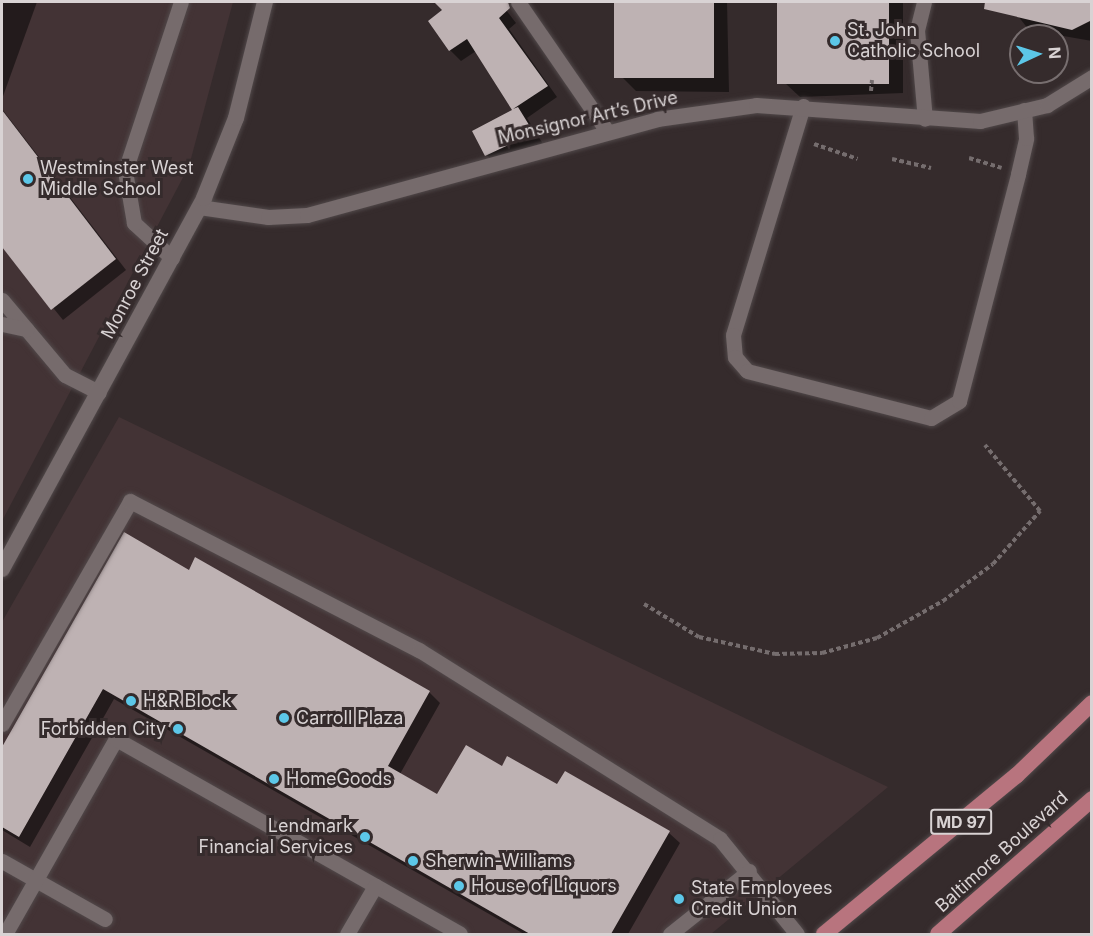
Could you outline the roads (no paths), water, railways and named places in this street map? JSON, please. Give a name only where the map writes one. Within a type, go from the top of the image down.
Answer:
[{"type":"highway","name":"MD 97","points":[[824,934],[1016,776],[1092,703]]},
{"type":"highway","name":"Baltimore Boulevard","points":[[939,934],[1092,799]]},
{"type":"street","name":"Monroe Street","points":[[2,569],[199,207],[236,118],[265,2]]},
{"type":"lane","points":[[172,258],[134,224],[125,171],[181,2]]},
{"type":"lane","points":[[518,2],[607,131]]},
{"type":"lane","points":[[924,2],[917,30],[925,119]]},
{"type":"lane","name":"Monsignor Art’s Drive","points":[[199,207],[268,217],[307,215],[607,131],[756,105],[802,106],[925,119],[980,121],[1047,105],[1092,77]]},
{"type":"lane","points":[[802,106],[733,335],[735,357],[747,371],[931,418],[959,401],[1018,174],[1026,138],[1024,110]]},
{"type":"lane","points":[[2,300],[65,375],[99,392]]},
{"type":"lane","points":[[2,324],[26,329]]},
{"type":"lane","points":[[2,724],[130,501],[419,650],[720,839],[797,934]]},
{"type":"lane","points":[[5,934],[116,739],[375,886],[442,930],[460,934]]},
{"type":"lane","points":[[2,861],[105,920]]},
{"type":"lane","points":[[670,934],[749,872]]},
{"type":"lane","points":[[347,934],[375,886]]},
{"type":"place","name":"St. John Catholic School","points":[[835,41]]},
{"type":"place","name":"Westminster West Middle School","points":[[28,179]]},
{"type":"place","name":"H&R Block","points":[[131,701]]},
{"type":"place","name":"Carroll Plaza","points":[[284,718]]},
{"type":"place","name":"Forbidden City","points":[[178,729]]},
{"type":"place","name":"HomeGoods","points":[[274,779]]},
{"type":"place","name":"Lendmark Financial Services","points":[[365,837]]},
{"type":"place","name":"Sherwin-Williams","points":[[413,861]]},
{"type":"place","name":"House of Liquors","points":[[459,886]]},
{"type":"place","name":"State Employees Credit Union","points":[[679,899]]}]
